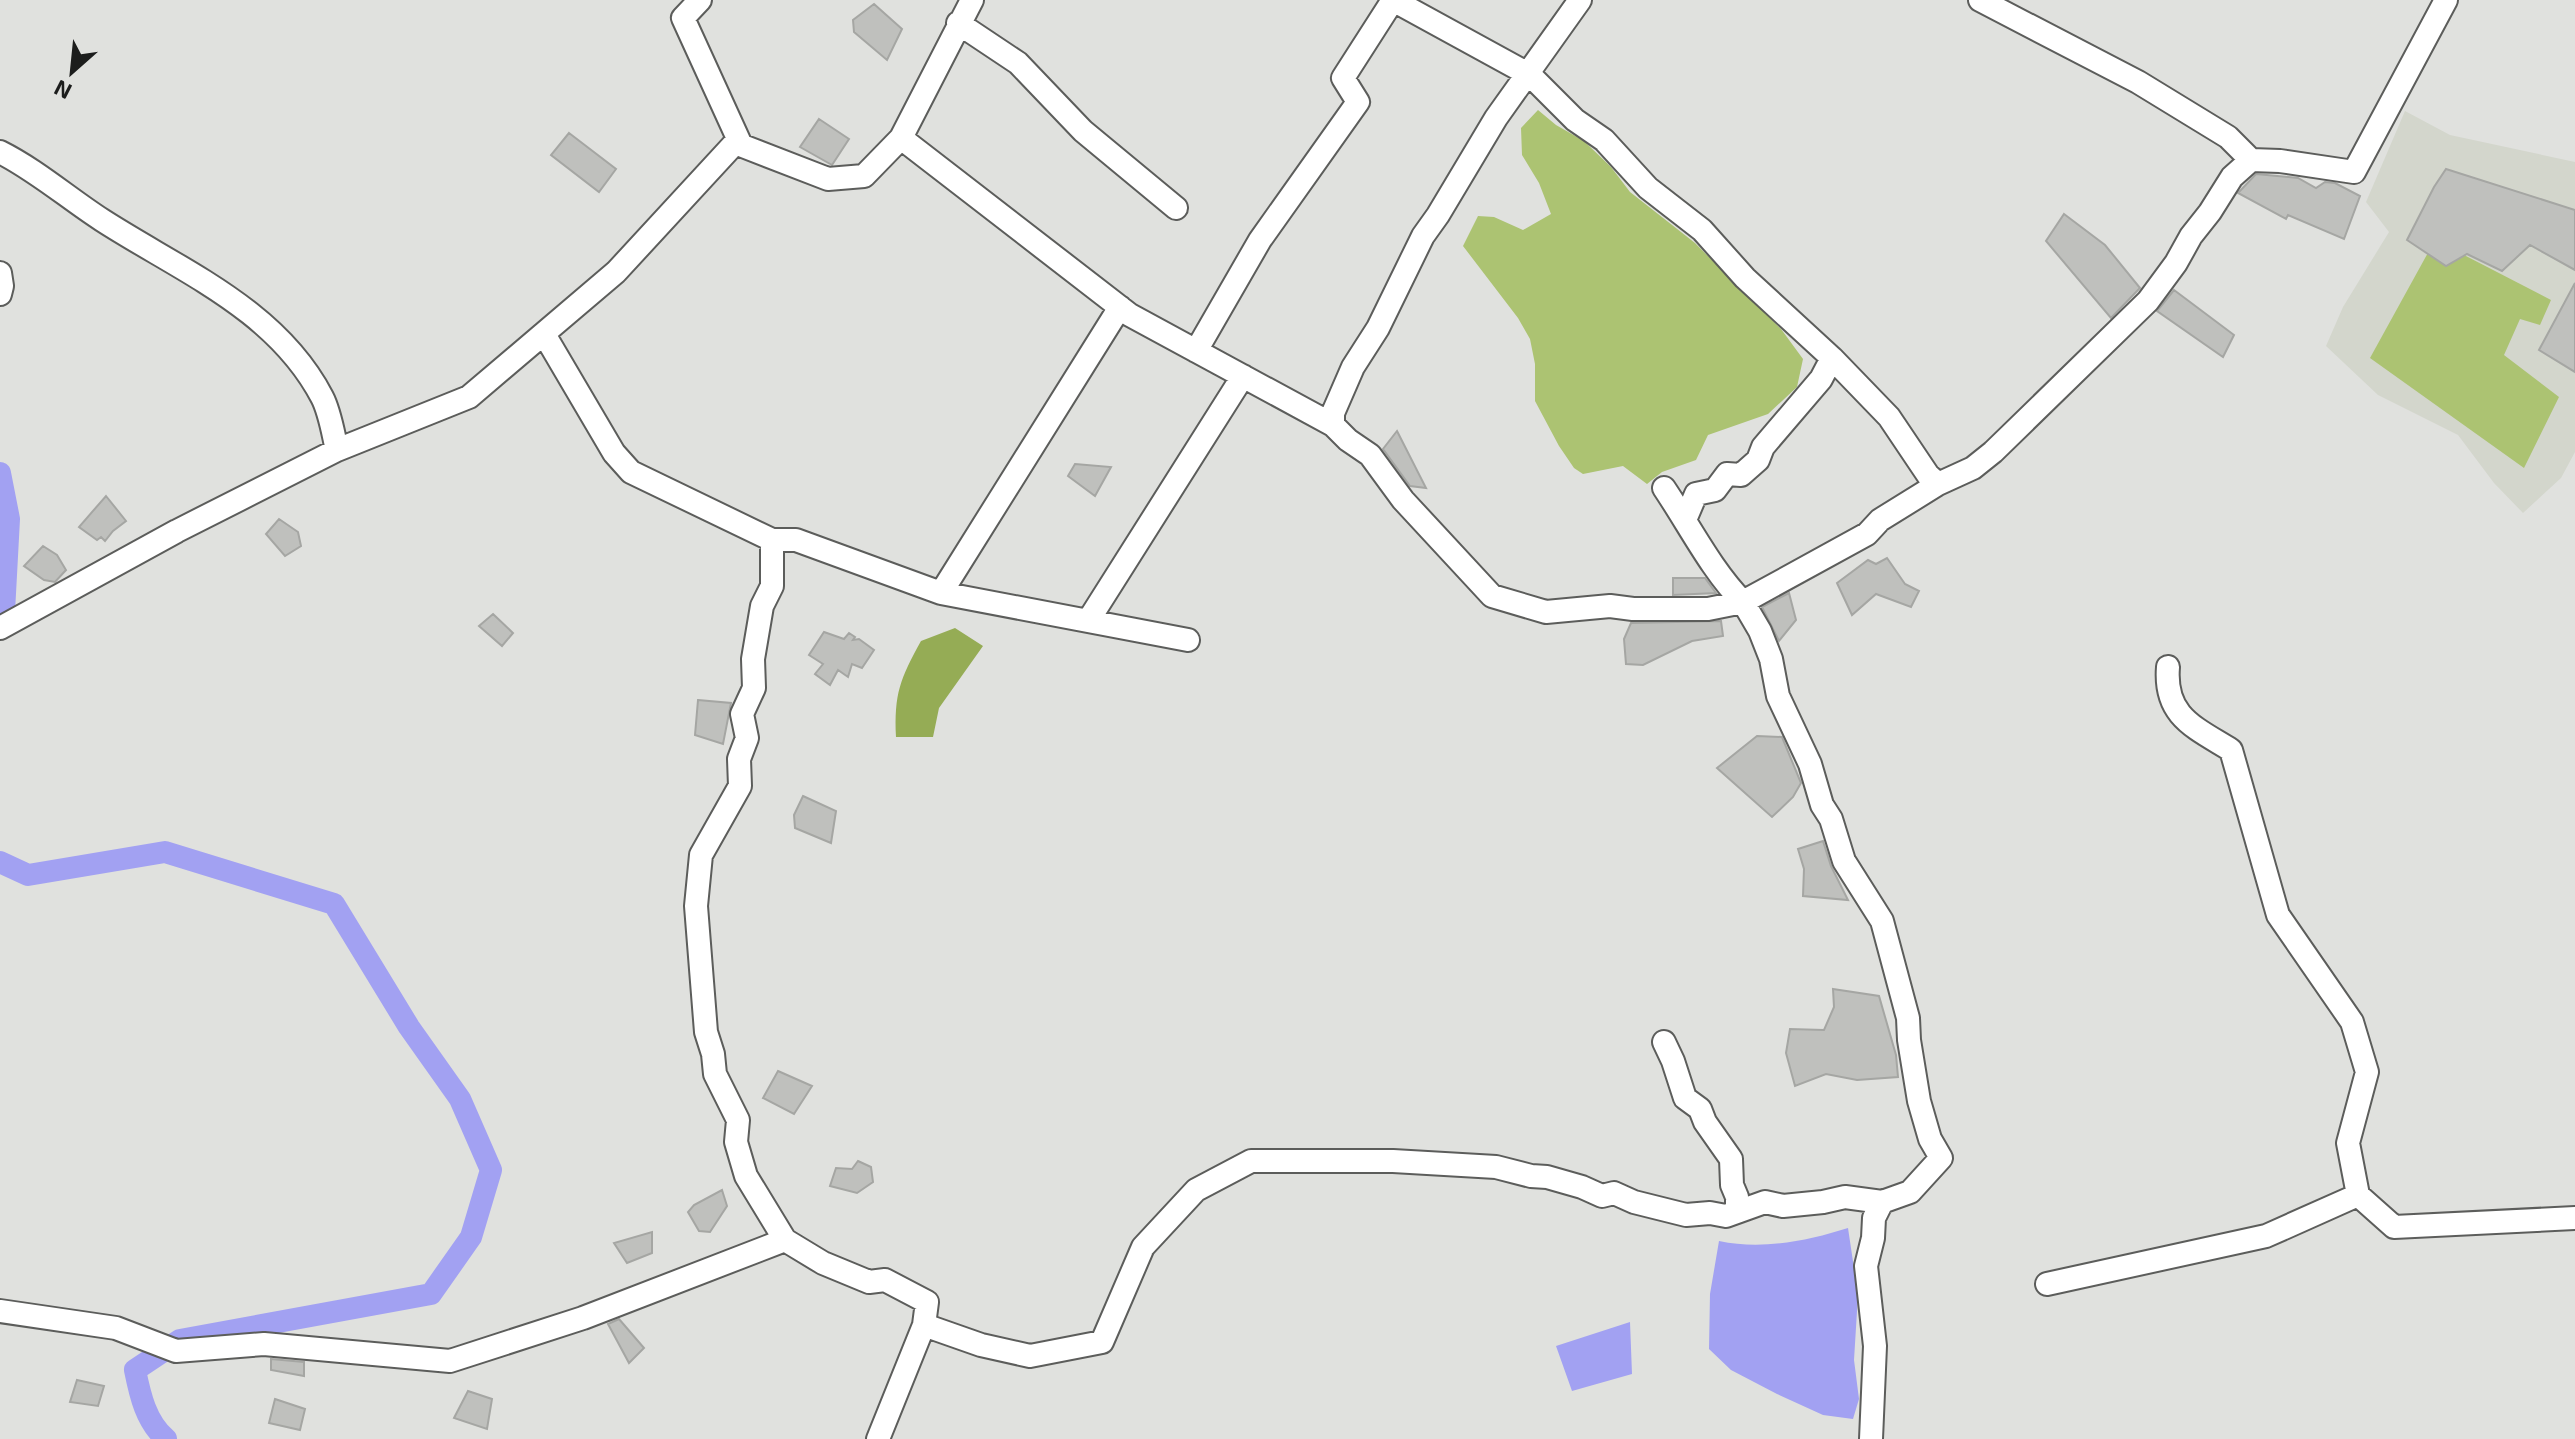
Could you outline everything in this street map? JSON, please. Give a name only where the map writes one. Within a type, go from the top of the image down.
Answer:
[{"type":"street","points":[[700,0],[683,18],[741,145]]},
{"type":"street","points":[[0,628],[177,531],[337,450],[469,397],[616,272],[735,143],[828,179],[864,176],[901,138],[972,0]]},
{"type":"street","points":[[1196,351],[1260,240],[1358,102],[1343,78],[1393,0],[1529,75],[1575,120],[1604,140],[1648,188],[1702,230],[1745,278],[1832,358],[1889,417],[1928,475],[1938,484]]},
{"type":"street","points":[[1333,425],[1333,413],[1353,367],[1378,328],[1423,236],[1496,118],[1580,0]]},
{"type":"street","points":[[1980,0],[2138,82],[2228,137],[2251,160],[2354,172],[2446,0]]},
{"type":"street","points":[[958,23],[1018,63],[1083,131],[1176,208]]},
{"type":"street","points":[[901,138],[1120,307],[1333,425],[1370,455],[1403,500],[1492,596],[1546,612],[1610,606],[1708,609],[1743,602],[1867,534],[1880,520],[1938,484],[1973,468],[2131,320],[2176,263],[2232,177],[2251,160]]},
{"type":"street","points":[[0,152],[99,218],[243,306],[296,358],[324,399],[337,450]]},
{"type":"street","points":[[0,273],[0,294]]},
{"type":"street","points":[[941,593],[1120,307]]},
{"type":"street","points":[[544,334],[614,453],[631,472],[772,540],[796,540],[941,593],[1188,640]]},
{"type":"street","points":[[1685,520],[1696,494],[1715,490],[1727,474],[1741,475],[1758,460],[1763,447],[1821,379],[1832,358]]},
{"type":"street","points":[[1088,621],[1243,376]]},
{"type":"street","points":[[924,1325],[981,1345],[1030,1356],[1102,1342],[1143,1247],[1196,1190],[1251,1161],[1393,1161],[1496,1167],[1547,1177],[1602,1196],[1614,1193],[1634,1202],[1686,1215],[1710,1213],[1726,1216],[1765,1202],[1783,1206],[1845,1197],[1882,1202],[1910,1192],[1941,1158],[1930,1139],[1919,1101],[1903,994],[1882,921],[1844,861],[1810,764],[1778,696],[1771,659],[1760,631],[1743,602],[1723,582],[1664,488]]},
{"type":"street","points":[[772,540],[772,586],[762,606],[753,659],[754,688],[742,714],[747,738],[739,759],[740,786],[701,855],[697,918],[706,1032],[715,1074],[738,1120],[736,1142],[746,1176],[785,1240],[823,1263],[869,1282],[885,1280],[927,1302],[924,1325],[878,1439]]},
{"type":"street","points":[[2168,667],[2166,689],[2184,721],[2231,750],[2278,915],[2352,1022],[2367,1072],[2348,1143],[2358,1195],[2394,1227],[2575,1218]]},
{"type":"street","points":[[1664,1042],[1685,1098],[1700,1109],[1705,1122],[1731,1159],[1737,1211]]},
{"type":"street","points":[[2047,1284],[2266,1236],[2358,1195]]},
{"type":"street","points":[[1871,1439],[1875,1346],[1866,1266],[1874,1218],[1882,1202]]},
{"type":"street","points":[[0,1311],[116,1328],[176,1351],[264,1344],[450,1361],[583,1318],[785,1240]]},
{"type":"shaded area","points":[[2405,111],[2450,135],[2575,162],[2575,452],[2561,478],[2523,513],[2494,483],[2458,435],[2378,395],[2326,346],[2343,307],[2389,232],[2366,202]]},
{"type":"green space","points":[[1538,110],[1584,141],[1611,167],[1630,192],[1695,243],[1781,329],[1803,359],[1797,387],[1768,414],[1708,435],[1696,460],[1662,472],[1647,484],[1623,466],[1583,474],[1574,468],[1535,401],[1535,364],[1530,339],[1518,318],[1463,246],[1478,216],[1494,217],[1523,230],[1551,214],[1539,183],[1522,155],[1521,128]]},
{"type":"green space","points":[[2435,240],[2551,300],[2540,325],[2520,319],[2504,355],[2559,397],[2524,468],[2370,358]]},
{"type":"green space","points":[[955,628],[983,646],[939,708],[933,737],[896,737],[897,698],[903,677],[921,641]]},
{"type":"water","points":[[1848,1228],[1858,1295],[1854,1360],[1859,1399],[1853,1419],[1823,1415],[1777,1394],[1731,1370],[1709,1349],[1710,1294],[1719,1241],[1752,1245],[1784,1243]]},
{"type":"water","points":[[1630,1322],[1632,1374],[1572,1391],[1556,1346]]},
{"type":"building","points":[[874,4],[902,29],[887,60],[854,32],[853,20]]},
{"type":"building","points":[[819,119],[849,139],[832,165],[800,147]]},
{"type":"building","points":[[569,133],[616,169],[599,192],[551,155]]},
{"type":"building","points":[[2446,169],[2575,210],[2575,270],[2530,245],[2502,271],[2467,254],[2446,266],[2407,240]]},
{"type":"building","points":[[2256,174],[2298,178],[2316,188],[2325,182],[2335,183],[2360,196],[2344,239],[2288,215],[2286,219],[2238,193]]},
{"type":"building","points":[[2064,214],[2105,245],[2140,288],[2111,318],[2046,241]]},
{"type":"building","points":[[2575,283],[2575,372],[2539,350]]},
{"type":"building","points":[[2174,290],[2234,335],[2223,357],[2157,311]]},
{"type":"building","points":[[1397,431],[1426,488],[1410,486],[1383,449]]},
{"type":"building","points":[[1075,464],[1111,467],[1095,496],[1068,476]]},
{"type":"building","points":[[106,496],[126,521],[105,541],[101,537],[97,540],[79,527]]},
{"type":"building","points":[[279,519],[298,532],[301,546],[285,556],[266,534]]},
{"type":"building","points":[[43,546],[57,555],[66,570],[55,582],[44,580],[24,566]]},
{"type":"building","points":[[1887,558],[1905,584],[1919,591],[1911,607],[1876,594],[1852,615],[1837,583],[1868,560],[1876,564]]},
{"type":"building","points":[[1673,578],[1705,578],[1716,593],[1673,595]]},
{"type":"building","points":[[1789,593],[1796,620],[1779,641],[1762,607]]},
{"type":"building","points":[[493,614],[513,633],[502,646],[479,626]]},
{"type":"building","points":[[1721,621],[1723,636],[1692,641],[1643,665],[1626,664],[1624,639],[1631,623]]},
{"type":"building","points":[[824,632],[844,639],[849,633],[855,637],[853,640],[859,639],[874,650],[862,668],[852,664],[848,677],[838,670],[830,685],[815,674],[823,664],[809,655]]},
{"type":"building","points":[[698,700],[731,703],[723,744],[695,735]]},
{"type":"building","points":[[1757,736],[1782,737],[1801,783],[1793,797],[1772,817],[1717,768]]},
{"type":"building","points":[[803,796],[836,811],[831,843],[795,828],[794,815]]},
{"type":"building","points":[[1823,841],[1848,900],[1803,896],[1804,869],[1798,849]]},
{"type":"building","points":[[1833,989],[1879,996],[1896,1055],[1898,1077],[1857,1080],[1826,1074],[1795,1086],[1786,1053],[1790,1029],[1824,1030],[1834,1007]]},
{"type":"building","points":[[778,1071],[812,1086],[794,1114],[763,1098]]},
{"type":"building","points":[[858,1161],[871,1167],[873,1182],[857,1193],[830,1186],[836,1168],[852,1169]]},
{"type":"building","points":[[722,1190],[727,1206],[710,1232],[699,1231],[688,1212],[694,1205]]},
{"type":"building","points":[[652,1232],[652,1253],[627,1263],[614,1243]]},
{"type":"building","points":[[619,1319],[644,1348],[629,1363],[608,1324]]},
{"type":"building","points":[[271,1359],[304,1362],[304,1376],[271,1370]]},
{"type":"building","points":[[77,1380],[104,1386],[98,1406],[70,1402]]},
{"type":"building","points":[[468,1391],[492,1399],[487,1429],[454,1418]]},
{"type":"building","points":[[275,1399],[305,1409],[300,1430],[269,1423]]},
{"type":"waterway","points":[[0,473],[9,519],[4,612],[0,613]]},
{"type":"waterway","points":[[0,862],[28,875],[165,852],[334,904],[409,1027],[460,1099],[491,1170],[471,1237],[431,1294],[180,1340],[135,1370],[153,1425],[166,1439]]}]
